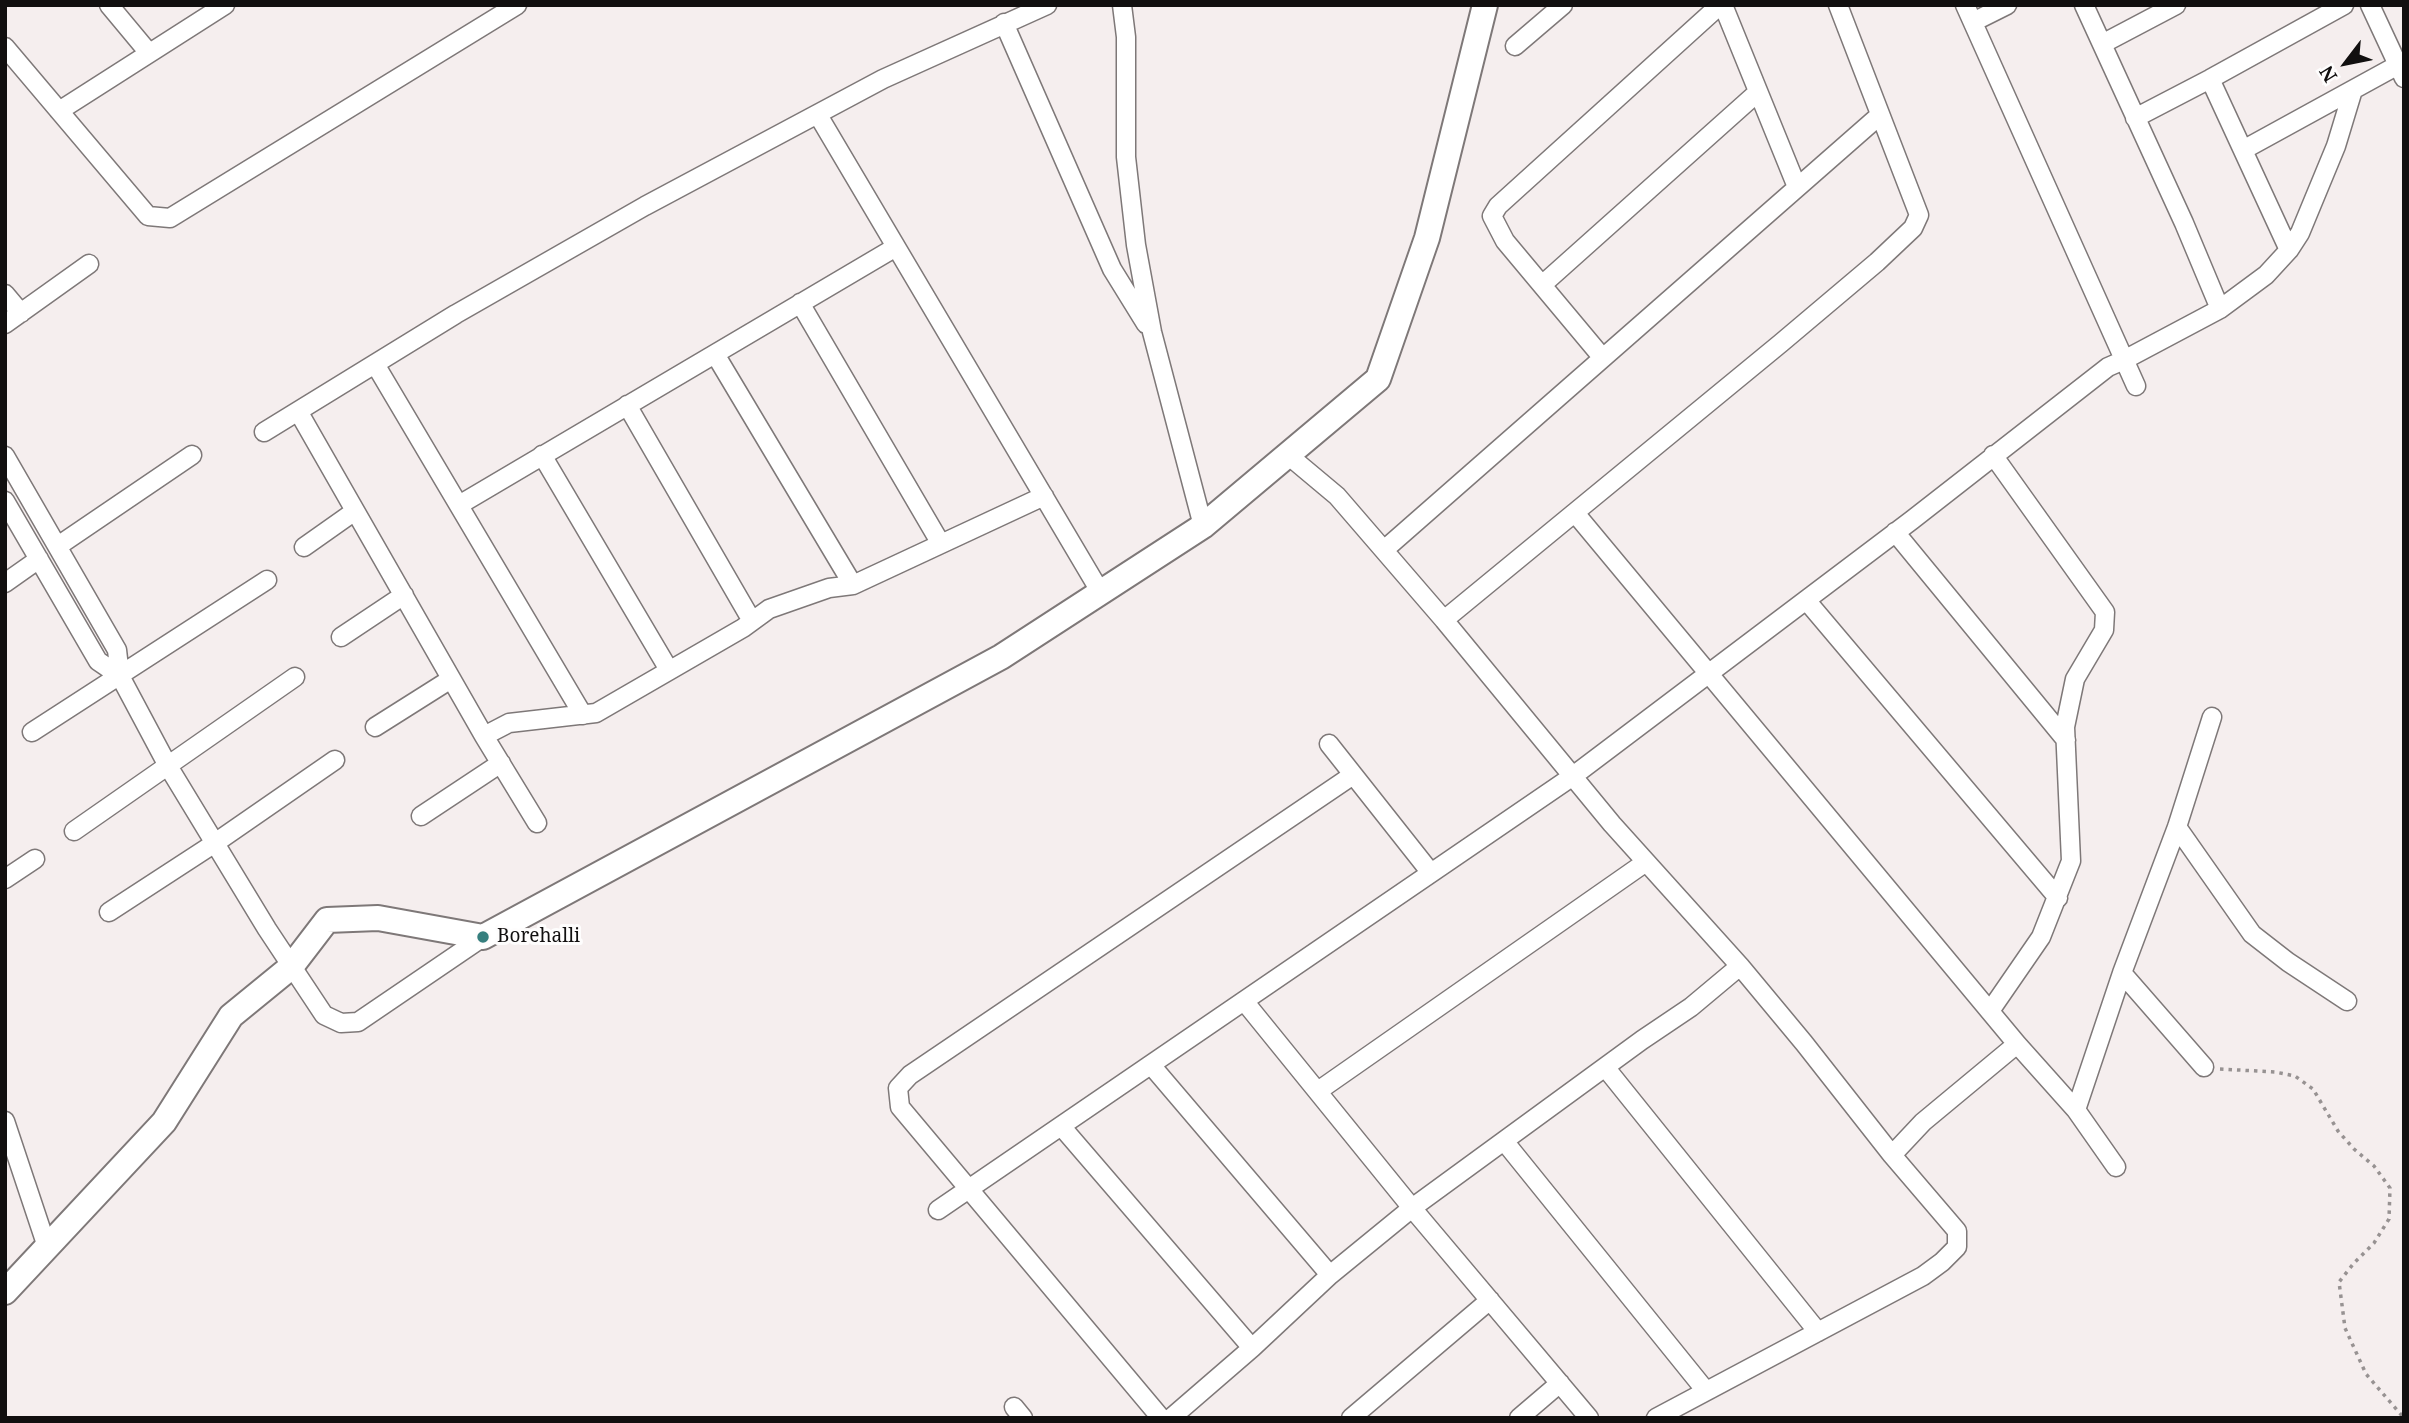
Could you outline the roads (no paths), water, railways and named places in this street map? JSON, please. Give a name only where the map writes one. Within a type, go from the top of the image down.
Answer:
[{"type":"main road","points":[[5,1292],[164,1122],[231,1016],[291,967],[327,920],[378,918],[483,937],[1002,657],[1203,526],[1378,379],[1427,239],[1485,5]]},
{"type":"street","points":[[109,5],[149,53]]},
{"type":"street","points":[[59,111],[225,5]]},
{"type":"street","points":[[5,47],[148,216],[170,218],[517,5]]},
{"type":"street","points":[[264,432],[456,314],[645,206],[883,79],[1047,5]]},
{"type":"street","points":[[1122,5],[1126,37],[1126,157],[1136,245],[1152,332],[1203,526]]},
{"type":"street","points":[[1515,46],[1563,5]]},
{"type":"street","points":[[1602,357],[1497,229],[1492,216],[1498,206],[1722,5],[1797,187]]},
{"type":"street","points":[[1444,620],[1791,335],[1913,228],[1919,215],[1838,5]]},
{"type":"street","points":[[1965,5],[2136,386]]},
{"type":"street","points":[[1973,22],[2007,5]]},
{"type":"street","points":[[2084,5],[2220,309]]},
{"type":"street","points":[[2102,44],[2176,5]]},
{"type":"street","points":[[2135,118],[2344,5]]},
{"type":"street","points":[[2243,150],[2353,90],[2401,71],[2370,5]]},
{"type":"street","points":[[1004,23],[1112,269],[1152,332]]},
{"type":"street","points":[[2210,79],[2289,250]]},
{"type":"street","points":[[938,1210],[1573,776],[2108,367],[2220,309],[2266,275],[2289,250],[2300,233],[2336,146],[2353,90]]},
{"type":"street","points":[[1542,285],[1758,92]]},
{"type":"street","points":[[818,115],[1101,593]]},
{"type":"street","points":[[1384,550],[1880,115]]},
{"type":"street","points":[[459,505],[896,247]]},
{"type":"street","points":[[5,324],[89,264]]},
{"type":"street","points":[[5,294],[21,313]]},
{"type":"street","points":[[800,303],[941,544]]},
{"type":"street","points":[[715,354],[853,585]]},
{"type":"street","points":[[375,364],[583,715]]},
{"type":"street","points":[[627,405],[752,621]]},
{"type":"street","points":[[298,411],[484,736],[537,823]]},
{"type":"street","points":[[58,546],[192,455]]},
{"type":"street","points":[[542,455],[668,670]]},
{"type":"street","points":[[1288,455],[1337,496],[1384,550],[1646,862],[1740,966],[1892,1155],[1957,1231],[1956,1247],[1923,1276],[1656,1418]]},
{"type":"street","points":[[1990,1011],[2041,937],[2071,861],[2065,727],[2075,679],[2092,646],[2104,630],[2105,612],[1993,455]]},
{"type":"street","points":[[5,456],[117,650],[120,676],[168,766],[291,967],[324,1015],[333,1021],[349,1024],[358,1022],[483,937]]},
{"type":"street","points":[[484,736],[509,723],[596,713],[769,609],[829,588],[853,585],[1044,496]]},
{"type":"street","points":[[5,500],[98,661],[120,676]]},
{"type":"street","points":[[304,547],[355,511]]},
{"type":"street","points":[[1575,513],[2017,1044],[2076,1110],[2116,1167]]},
{"type":"street","points":[[1895,532],[2066,740]]},
{"type":"street","points":[[5,583],[39,559]]},
{"type":"street","points":[[32,732],[267,580]]},
{"type":"street","points":[[341,637],[404,595]]},
{"type":"street","points":[[1806,600],[2058,898]]},
{"type":"street","points":[[74,831],[295,677]]},
{"type":"street","points":[[375,727],[451,679]]},
{"type":"street","points":[[2076,1110],[2122,973],[2177,827],[2212,717]]},
{"type":"street","points":[[1329,744],[1432,873]]},
{"type":"street","points":[[108,912],[215,843],[335,760]]},
{"type":"street","points":[[421,816],[500,763]]},
{"type":"street","points":[[1161,1418],[900,1107],[898,1088],[910,1075],[1353,775]]},
{"type":"street","points":[[2177,827],[2252,934],[2347,1001]]},
{"type":"street","points":[[5,879],[35,859]]},
{"type":"street","points":[[1318,1091],[1646,862]]},
{"type":"street","points":[[1171,1418],[1252,1348],[1330,1275],[1412,1208],[1690,1007],[1740,966]]},
{"type":"street","points":[[2122,973],[2204,1067]]},
{"type":"street","points":[[1244,1001],[1412,1208],[1589,1418]]},
{"type":"street","points":[[1892,1155],[1923,1122],[2017,1044]]},
{"type":"street","points":[[1151,1065],[1330,1275]]},
{"type":"street","points":[[1605,1067],[1818,1332]]},
{"type":"street","points":[[5,1121],[47,1247]]},
{"type":"street","points":[[1061,1126],[1252,1348]]},
{"type":"street","points":[[1504,1140],[1706,1391]]},
{"type":"street","points":[[1351,1418],[1490,1300]]},
{"type":"street","points":[[1519,1418],[1560,1383]]},
{"type":"place","name":"Borehalli","points":[[483,937]]}]
